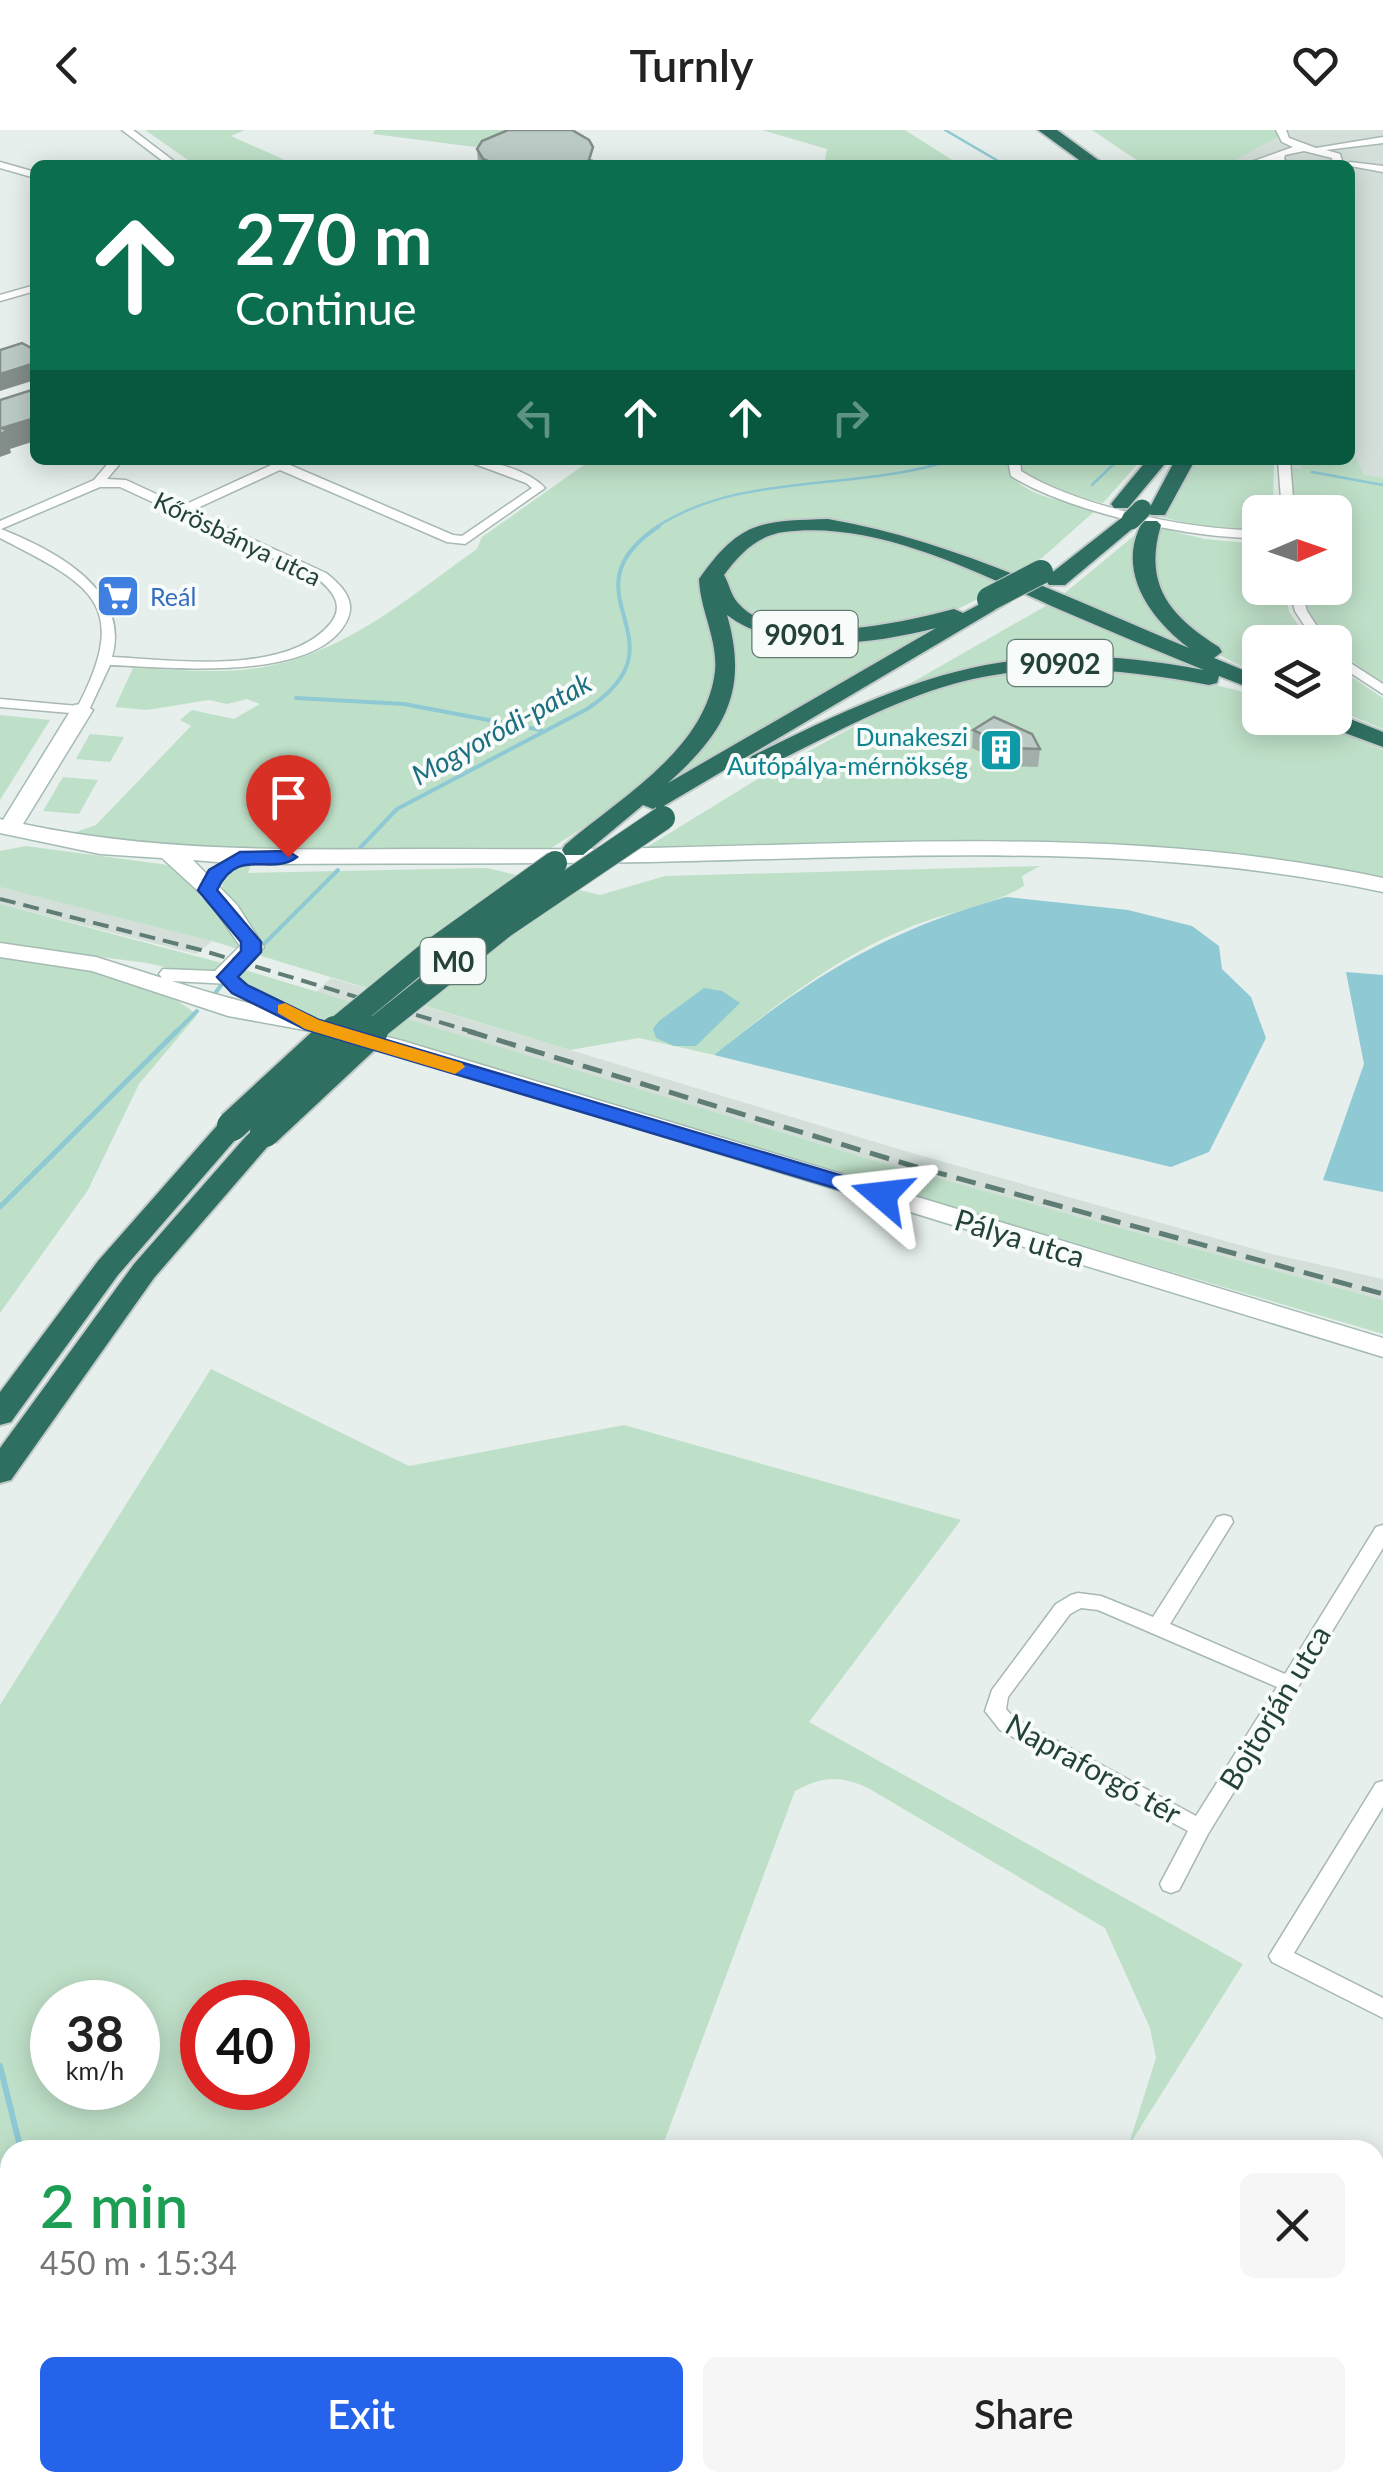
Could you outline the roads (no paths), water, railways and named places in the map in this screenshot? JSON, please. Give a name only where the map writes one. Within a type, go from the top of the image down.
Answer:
[{"type":"highway","points":[[1046,130],[1091,160]]},
{"type":"highway","points":[[1069,130],[1113,160]]},
{"type":"highway","name":"M0","points":[[0,1414],[108,1268],[232,1126],[294,1064],[397,976],[480,913],[628,812],[1049,576],[1130,512],[1155,465]]},
{"type":"highway","points":[[1182,465],[1130,512],[1151,598],[1165,616],[1204,648],[1242,670]]},
{"type":"highway","points":[[628,812],[687,750],[725,684],[724,642],[710,588],[716,566],[744,541],[778,530],[839,525],[876,530],[915,542],[1242,674]]},
{"type":"highway","name":"90901","points":[[716,566],[720,594],[736,612],[762,625],[814,635],[856,636],[930,625],[1001,603]]},
{"type":"highway","name":"M0","points":[[0,1472],[144,1271],[265,1132],[367,1033],[460,956],[567,879],[760,761],[1001,603]]},
{"type":"highway","name":"90902","points":[[760,761],[890,699],[935,682],[999,668],[1068,663],[1145,667],[1242,688]]},
{"type":"highway","points":[[1352,721],[1383,732]]},
{"type":"highway","points":[[1352,724],[1383,740]]},
{"type":"street","points":[[127,130],[167,160]]},
{"type":"street","points":[[1280,130],[1286,140],[1335,160]]},
{"type":"street","points":[[1280,130],[1276,138],[1282,160],[1309,148],[1383,140]]},
{"type":"street","points":[[1349,160],[1370,142]]},
{"type":"street","points":[[1355,165],[1383,169]]},
{"type":"street","points":[[0,166],[30,174]]},
{"type":"street","points":[[0,298],[30,289]]},
{"type":"street","points":[[0,529],[98,482],[113,465]]},
{"type":"street","points":[[183,510],[283,465]]},
{"type":"street","points":[[291,465],[451,539],[465,540],[538,488],[530,480],[485,465]]},
{"type":"street","points":[[1014,465],[1015,473],[1028,482],[1209,532],[1242,532]]},
{"type":"street","points":[[1284,465],[1287,495]]},
{"type":"street","name":"Kőrösbánya utca","points":[[98,482],[122,483],[183,510],[334,585],[344,604],[339,624],[316,644],[271,659],[226,664],[106,661]]},
{"type":"street","points":[[0,529],[72,572],[94,591],[108,613],[111,646],[82,710],[5,827],[100,847],[167,853],[206,874],[215,874],[240,857]]},
{"type":"street","points":[[1352,669],[1383,690]]},
{"type":"street","points":[[0,703],[82,710]]},
{"type":"street","points":[[206,874],[240,857],[519,857],[983,847],[1168,852],[1254,862],[1383,888]]},
{"type":"street","points":[[0,950],[131,966],[188,978],[214,981],[226,977],[252,947],[206,874]]},
{"type":"street","points":[[96,964],[225,1007],[312,1024]]},
{"type":"street","points":[[226,977],[240,989],[312,1024]]},
{"type":"street","name":"Pálya utca","points":[[312,1024],[1383,1348]]},
{"type":"street","points":[[1157,1628],[1224,1522]]},
{"type":"street","name":"Bojtorján utca","points":[[1171,1884],[1200,1828],[1383,1532]]},
{"type":"street","name":"Napraforgó tér","points":[[1200,1828],[1007,1724],[995,1712],[999,1695],[1064,1609],[1078,1600],[1101,1603],[1288,1684]]},
{"type":"street","points":[[1383,1789],[1280,1956],[1383,2009]]},
{"type":"water","points":[[1006,897],[1128,910],[1192,926],[1219,946],[1222,969],[1251,997],[1266,1038],[1209,1152],[1171,1167],[714,1055],[784,1002],[851,959],[923,925]]},
{"type":"water","points":[[1346,972],[1383,975],[1383,1192],[1323,1180],[1364,1064]]},
{"type":"water","points":[[704,988],[722,991],[740,1003],[696,1046],[674,1046],[656,1038],[653,1029],[659,1021]]},
{"type":"waterway","name":"Mogyoródi-patak","points":[[945,130],[996,160]]},
{"type":"waterway","name":"Mogyoródi-patak","points":[[655,528],[688,510],[724,498],[934,465]]},
{"type":"waterway","points":[[1092,485],[1113,465]]},
{"type":"waterway","points":[[1312,472],[1383,485]]},
{"type":"waterway","name":"Mogyoródi-patak","points":[[359,849],[397,809],[587,709],[616,684],[628,661],[629,639],[619,596],[619,574],[631,551],[659,526]]},
{"type":"waterway","points":[[296,698],[404,704],[541,730]]},
{"type":"waterway","name":"Mogyoródi-patak","points":[[265,943],[338,870]]},
{"type":"waterway","name":"Mogyoródi-patak","points":[[213,996],[222,984]]},
{"type":"waterway","name":"Mogyoródi-patak","points":[[177,1031],[197,1011]]},
{"type":"waterway","name":"Mogyoródi-patak","points":[[0,1207],[177,1031]]},
{"type":"waterway","name":"Mogyoródi-patak","points":[[0,2066],[18,2140]]},
{"type":"railway","points":[[0,899],[201,950],[476,1033]]},
{"type":"railway","points":[[468,1031],[913,1166],[1383,1294]]},
{"type":"place","name":"Reál","points":[[118,596]]},
{"type":"place","name":"Dunakeszi Autópálya-mérnökség","points":[[1001,750]]}]
